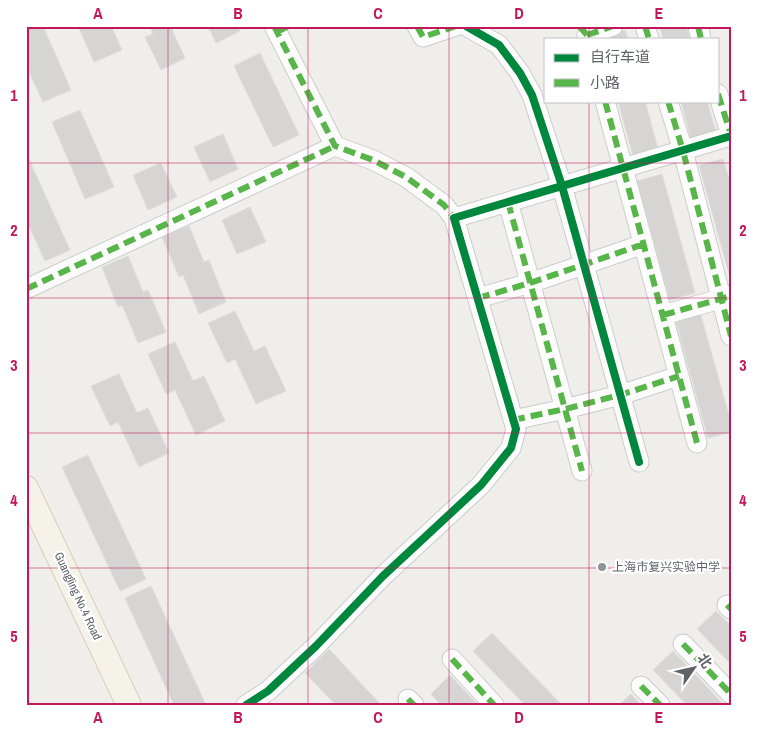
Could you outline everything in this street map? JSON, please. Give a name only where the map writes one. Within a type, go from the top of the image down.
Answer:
[{"type":"main road","name":"Guangling No.4 Road","points":[[26,488],[129,705]]},
{"type":"street","points":[[417,26],[423,37],[456,26]]},
{"type":"street","points":[[466,26],[499,44],[520,73],[532,95],[562,186],[639,462]]},
{"type":"street","points":[[585,33],[613,26]]},
{"type":"street","points":[[698,26],[702,38]]},
{"type":"street","points":[[246,705],[268,691],[316,646],[383,576],[481,485],[511,448],[516,429],[454,218],[444,205],[406,178],[373,160],[335,146],[280,28]]},
{"type":"street","points":[[454,218],[731,136],[720,100]]},
{"type":"street","points":[[605,102],[697,442]]},
{"type":"street","points":[[668,102],[726,297],[731,336]]},
{"type":"street","points":[[26,289],[335,146]]},
{"type":"street","points":[[508,202],[582,472]]},
{"type":"street","points":[[478,298],[530,283],[644,244]]},
{"type":"street","points":[[663,315],[726,297]]},
{"type":"street","points":[[513,420],[565,410],[679,376]]},
{"type":"street","points":[[683,644],[731,694]]},
{"type":"street","points":[[452,660],[494,705]]},
{"type":"street","points":[[641,686],[660,705]]},
{"type":"building","points":[[26,26],[43,26],[71,90],[43,102],[26,65]]},
{"type":"building","points":[[78,26],[111,26],[122,50],[94,62]]},
{"type":"building","points":[[150,26],[170,26],[185,58],[161,70],[145,37],[153,34]]},
{"type":"building","points":[[208,26],[238,26],[240,31],[216,43]]},
{"type":"building","points":[[660,26],[686,26],[690,38],[663,38]]},
{"type":"building","points":[[625,30],[628,38],[601,38],[600,36]]},
{"type":"building","points":[[260,53],[299,135],[273,147],[234,66]]},
{"type":"building","points":[[618,102],[645,102],[658,149],[633,156]]},
{"type":"building","points":[[681,102],[707,102],[716,132],[691,139]]},
{"type":"building","points":[[80,110],[114,187],[85,199],[52,122]]},
{"type":"building","points":[[223,134],[238,169],[210,182],[194,147]]},
{"type":"building","points":[[26,153],[70,250],[45,261],[26,219]]},
{"type":"building","points":[[723,159],[731,185],[731,281],[699,165]]},
{"type":"building","points":[[161,163],[177,197],[148,210],[133,175]]},
{"type":"building","points":[[662,174],[695,293],[670,300],[637,181]]},
{"type":"building","points":[[250,207],[266,242],[237,254],[222,220]]},
{"type":"building","points":[[189,226],[204,262],[209,260],[226,302],[199,314],[183,275],[179,277],[162,237]]},
{"type":"building","points":[[128,256],[143,292],[148,290],[166,332],[138,343],[122,305],[118,307],[102,267]]},
{"type":"building","points":[[235,311],[254,351],[265,346],[286,391],[256,404],[235,359],[227,363],[208,323]]},
{"type":"building","points":[[700,312],[731,423],[731,432],[708,438],[675,318]]},
{"type":"building","points":[[175,342],[193,381],[204,376],[225,421],[196,435],[175,390],[166,394],[148,354]]},
{"type":"building","points":[[119,374],[137,413],[148,408],[169,453],[139,467],[118,422],[110,426],[91,386]]},
{"type":"building","points":[[88,455],[146,579],[120,591],[62,467]]},
{"type":"building","points":[[151,586],[206,705],[174,705],[125,598]]},
{"type":"building","points":[[716,611],[731,626],[731,664],[697,629]]},
{"type":"building","points":[[492,633],[562,705],[525,705],[473,651]]},
{"type":"building","points":[[329,649],[381,705],[336,705],[305,673]]},
{"type":"building","points":[[673,651],[724,705],[687,705],[653,670]]},
{"type":"building","points":[[450,675],[478,705],[441,705],[431,694]]},
{"type":"building","points":[[631,694],[641,705],[619,705]]},
{"type":"marked path","points":[[274,26],[335,146],[373,160],[406,177],[444,205],[454,218]]},
{"type":"marked path","points":[[277,32],[288,26]]},
{"type":"marked path","points":[[417,26],[423,37],[456,26]]},
{"type":"marked path","points":[[579,26],[588,38]]},
{"type":"marked path","points":[[587,35],[613,26]]},
{"type":"marked path","points":[[645,26],[649,38]]},
{"type":"marked path","points":[[698,26],[701,38]]},
{"type":"marked path","points":[[720,100],[731,135]]},
{"type":"marked path","points":[[605,102],[697,443]]},
{"type":"marked path","points":[[668,102],[683,151],[731,336]]},
{"type":"marked path","points":[[26,289],[335,146]]},
{"type":"marked path","points":[[508,202],[582,471]]},
{"type":"marked path","points":[[478,298],[530,283],[644,244]]},
{"type":"marked path","points":[[663,315],[731,296]]},
{"type":"marked path","points":[[513,420],[620,395],[679,376]]},
{"type":"marked path","points":[[727,605],[731,609]]},
{"type":"marked path","points":[[683,644],[731,694]]},
{"type":"marked path","points":[[452,659],[494,705]]},
{"type":"marked path","points":[[641,686],[660,705]]},
{"type":"marked path","points":[[408,699],[414,705]]},
{"type":"cycle path","points":[[466,26],[499,45],[520,73],[532,95],[562,186],[639,462]]},
{"type":"cycle path","points":[[246,705],[268,691],[316,646],[383,576],[481,485],[511,448],[516,429],[454,218],[731,136]]},
{"type":"place","name":"上海市复兴实验中学","points":[[602,567]]}]
